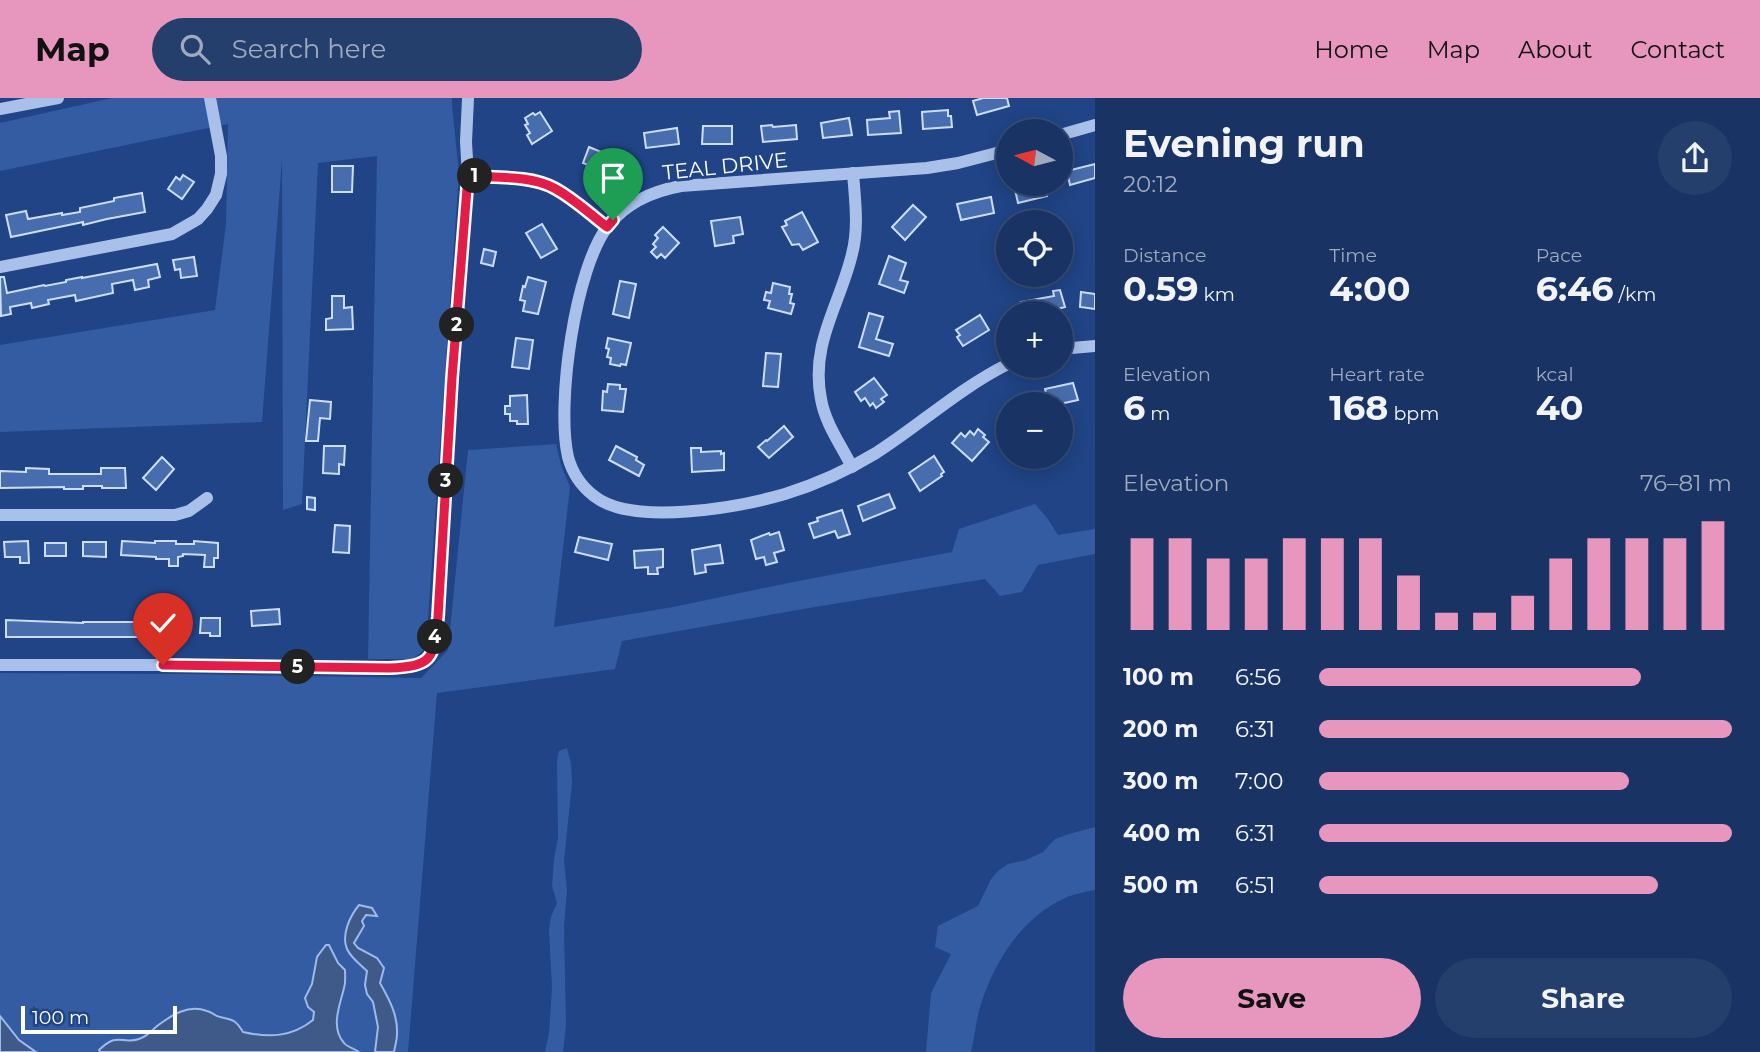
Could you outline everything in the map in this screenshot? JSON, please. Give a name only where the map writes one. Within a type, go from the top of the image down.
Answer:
[{"type":"street","points":[[0,109],[58,98]]},
{"type":"street","points":[[0,267],[172,234],[198,219],[216,195],[221,174],[221,156],[210,98]]},
{"type":"street","points":[[0,665],[383,668],[416,666],[432,654],[438,617],[452,378],[468,176],[468,98]]},
{"type":"street","points":[[1073,131],[1095,125]]},
{"type":"street","name":"TEAL DRIVE","points":[[996,153],[927,168],[681,186],[650,194],[636,202],[607,227],[585,278],[572,331],[566,383],[565,439],[568,457],[584,486],[607,504],[619,508],[654,512],[689,511],[761,501],[802,488],[852,467],[996,371]]},
{"type":"street","points":[[852,467],[832,430],[822,404],[818,375],[821,346],[852,254],[856,223],[853,173]]},
{"type":"street","points":[[468,176],[542,183],[565,195],[607,227]]},
{"type":"street","points":[[1073,348],[1095,346]]},
{"type":"street","points":[[0,515],[175,515],[189,511],[207,498]]},
{"type":"shaded area","points":[[112,98],[452,98],[459,173],[426,648],[413,659],[368,659],[377,156],[318,163],[302,504],[283,510],[282,160],[262,422],[0,432],[0,345],[215,310],[226,224],[228,124],[0,171],[0,123]]},
{"type":"shaded area","points":[[556,444],[570,487],[554,627],[673,607],[952,552],[959,529],[1035,504],[1058,535],[1095,529],[1095,554],[1038,565],[1022,592],[1000,596],[985,579],[809,608],[622,641],[615,669],[437,693],[408,1052],[394,1052],[398,1034],[394,1009],[367,954],[354,943],[364,927],[362,921],[366,915],[376,915],[373,910],[359,905],[352,913],[345,939],[367,971],[365,985],[373,1002],[378,1027],[375,1052],[359,1052],[344,1043],[337,1027],[337,1014],[345,987],[345,971],[326,948],[318,959],[313,981],[305,998],[314,1012],[313,1020],[288,1033],[263,1035],[243,1032],[237,1022],[206,1010],[169,1017],[142,1038],[115,1039],[107,1042],[100,1052],[36,1052],[19,1040],[0,1016],[0,673],[421,678],[448,650],[468,450]]},
{"type":"shaded area","points":[[567,748],[572,783],[564,861],[567,890],[564,926],[566,1025],[563,1052],[545,1052],[552,988],[549,929],[557,903],[552,886],[558,838],[557,760],[559,751]]},
{"type":"shaded area","points":[[1095,827],[1095,890],[1071,896],[1048,907],[1022,930],[1012,943],[987,988],[979,1010],[971,1052],[926,1052],[931,993],[951,954],[935,947],[938,926],[978,906],[991,879],[1008,864],[1043,852],[1055,839]]},
{"type":"shaded area","points":[[359,905],[372,908],[377,916],[366,915],[362,921],[364,926],[354,943],[377,958],[384,968],[380,983],[392,1007],[397,1027],[394,1052],[375,1052],[378,1027],[373,1002],[365,985],[367,971],[351,955],[345,944],[347,926]]},
{"type":"shaded area","points":[[326,945],[329,945],[338,963],[345,970],[345,984],[337,1016],[340,1037],[345,1044],[359,1052],[99,1050],[111,1041],[142,1038],[174,1015],[193,1009],[232,1020],[243,1032],[280,1035],[297,1030],[313,1020],[314,1012],[308,1007],[305,998],[312,984],[317,957]]},
{"type":"shaded area","points":[[0,1016],[19,1040],[36,1052],[0,1052]]},
{"type":"building","points":[[983,98],[1007,98],[1009,106],[977,115],[973,101]]},
{"type":"building","points":[[948,110],[952,127],[923,129],[922,112]]},
{"type":"building","points":[[899,111],[901,133],[868,135],[867,120],[890,118],[889,112]]},
{"type":"building","points":[[540,112],[552,131],[532,144],[527,135],[530,133],[525,125],[528,124],[525,118]]},
{"type":"building","points":[[849,118],[852,135],[823,138],[821,123]]},
{"type":"building","points":[[796,125],[797,139],[763,142],[761,126]]},
{"type":"building","points":[[703,126],[732,126],[732,144],[702,144]]},
{"type":"building","points":[[677,128],[679,144],[646,148],[644,133]]},
{"type":"building","points":[[589,147],[616,158],[610,174],[583,163]]},
{"type":"building","points":[[1095,164],[1095,178],[1073,184],[1073,170]]},
{"type":"building","points":[[332,166],[353,166],[352,192],[332,192]]},
{"type":"building","points":[[183,175],[194,182],[182,199],[168,189],[176,177],[180,180]]},
{"type":"building","points":[[142,193],[145,212],[11,237],[6,215],[26,211],[28,219],[62,215],[114,201],[114,198]]},
{"type":"building","points":[[1016,196],[1047,196],[1018,203]]},
{"type":"building","points":[[991,197],[994,213],[961,220],[957,204]]},
{"type":"building","points":[[913,205],[926,217],[905,240],[892,227]]},
{"type":"building","points":[[802,212],[818,242],[803,250],[799,244],[792,245],[782,227],[787,225],[785,221]]},
{"type":"building","points":[[740,217],[743,234],[733,236],[734,243],[715,246],[711,221]]},
{"type":"building","points":[[542,224],[557,249],[541,258],[526,233]]},
{"type":"building","points":[[663,227],[679,243],[665,258],[661,254],[657,258],[651,252],[656,247],[653,244],[658,238],[655,235]]},
{"type":"building","points":[[484,249],[496,252],[493,266],[481,263]]},
{"type":"building","points":[[889,256],[906,263],[900,280],[908,282],[904,293],[879,284]]},
{"type":"building","points":[[194,257],[197,276],[181,278],[180,269],[175,270],[173,260]]},
{"type":"building","points":[[157,264],[160,277],[148,280],[149,287],[135,290],[133,280],[112,284],[113,293],[76,301],[75,295],[48,300],[49,304],[32,308],[31,303],[10,307],[11,314],[1,316],[0,277],[4,277],[7,293]]},
{"type":"building","points":[[528,277],[546,282],[538,314],[523,311],[525,301],[520,300]]},
{"type":"building","points":[[620,281],[636,284],[629,318],[613,314]]},
{"type":"building","points":[[773,283],[790,287],[790,303],[794,304],[791,314],[768,308],[770,301],[764,300],[766,292],[771,293]]},
{"type":"building","points":[[1060,290],[1063,301],[1026,301],[1054,296],[1053,291]]},
{"type":"building","points":[[1081,292],[1095,294],[1095,309],[1080,307]]},
{"type":"building","points":[[332,296],[344,296],[344,308],[352,307],[353,329],[326,330],[326,319],[332,318]]},
{"type":"building","points":[[869,313],[883,317],[876,339],[893,344],[889,356],[859,347]]},
{"type":"building","points":[[980,315],[989,330],[963,346],[956,330]]},
{"type":"building","points":[[516,338],[533,340],[529,369],[512,367]]},
{"type":"building","points":[[608,338],[631,343],[626,365],[610,364],[611,358],[607,357],[609,349],[606,348]]},
{"type":"building","points":[[766,353],[781,354],[778,387],[763,386]]},
{"type":"building","points":[[874,378],[887,395],[881,399],[884,402],[876,408],[873,403],[870,406],[865,398],[861,401],[855,392]]},
{"type":"building","points":[[1073,383],[1078,400],[1073,401],[1073,392],[1046,392],[1045,389]]},
{"type":"building","points":[[608,384],[620,385],[620,389],[626,389],[623,412],[602,410],[603,391],[607,392]]},
{"type":"building","points":[[527,395],[528,424],[510,421],[510,414],[505,414],[505,406],[510,406],[510,396]]},
{"type":"building","points":[[310,400],[331,402],[330,419],[320,418],[318,441],[306,441]]},
{"type":"building","points":[[784,426],[793,437],[769,458],[758,447]]},
{"type":"building","points":[[978,429],[989,442],[972,461],[952,443],[961,433],[965,437],[970,431],[974,435]]},
{"type":"building","points":[[324,446],[345,446],[344,465],[339,464],[339,474],[323,473]]},
{"type":"building","points":[[616,446],[637,457],[636,460],[644,465],[639,476],[609,460]]},
{"type":"building","points":[[691,448],[701,448],[701,452],[724,453],[724,470],[692,472]]},
{"type":"building","points":[[934,456],[944,472],[920,491],[909,473]]},
{"type":"building","points":[[162,457],[174,469],[156,490],[143,478]]},
{"type":"building","points":[[26,468],[49,469],[49,474],[101,474],[101,468],[125,468],[126,488],[0,488],[0,471],[26,472]]},
{"type":"building","points":[[889,494],[895,508],[863,521],[858,506]]},
{"type":"building","points":[[307,497],[315,498],[315,510],[307,509]]},
{"type":"building","points":[[842,510],[850,534],[838,538],[835,531],[814,538],[809,524],[818,521],[817,518]]},
{"type":"building","points":[[335,525],[350,526],[349,553],[333,552]]},
{"type":"building","points":[[779,532],[784,550],[774,553],[777,562],[766,565],[764,557],[756,559],[751,540]]},
{"type":"building","points":[[579,537],[612,544],[608,560],[575,552]]},
{"type":"building","points":[[28,541],[29,563],[20,563],[20,557],[5,557],[4,542]]},
{"type":"building","points":[[122,541],[218,543],[218,558],[214,558],[214,567],[204,567],[205,555],[183,554],[178,557],[178,566],[169,566],[169,559],[121,555]]},
{"type":"building","points":[[83,542],[106,542],[106,557],[83,556]]},
{"type":"building","points":[[45,543],[66,543],[66,556],[45,556]]},
{"type":"building","points":[[720,545],[723,563],[705,565],[706,572],[695,574],[692,550]]},
{"type":"building","points":[[663,549],[663,567],[657,568],[658,574],[648,574],[648,567],[635,568],[634,551]]},
{"type":"building","points":[[279,609],[280,624],[252,626],[251,611]]},
{"type":"building","points":[[158,618],[184,622],[184,637],[6,637],[6,620],[83,623],[158,622]]},
{"type":"building","points":[[201,618],[220,618],[220,636],[200,633]]},
{"type":"route","points":[[163,665],[389,668],[416,666],[430,658],[438,617],[452,378],[468,176],[542,183],[565,195],[607,227],[613,220]]}]
